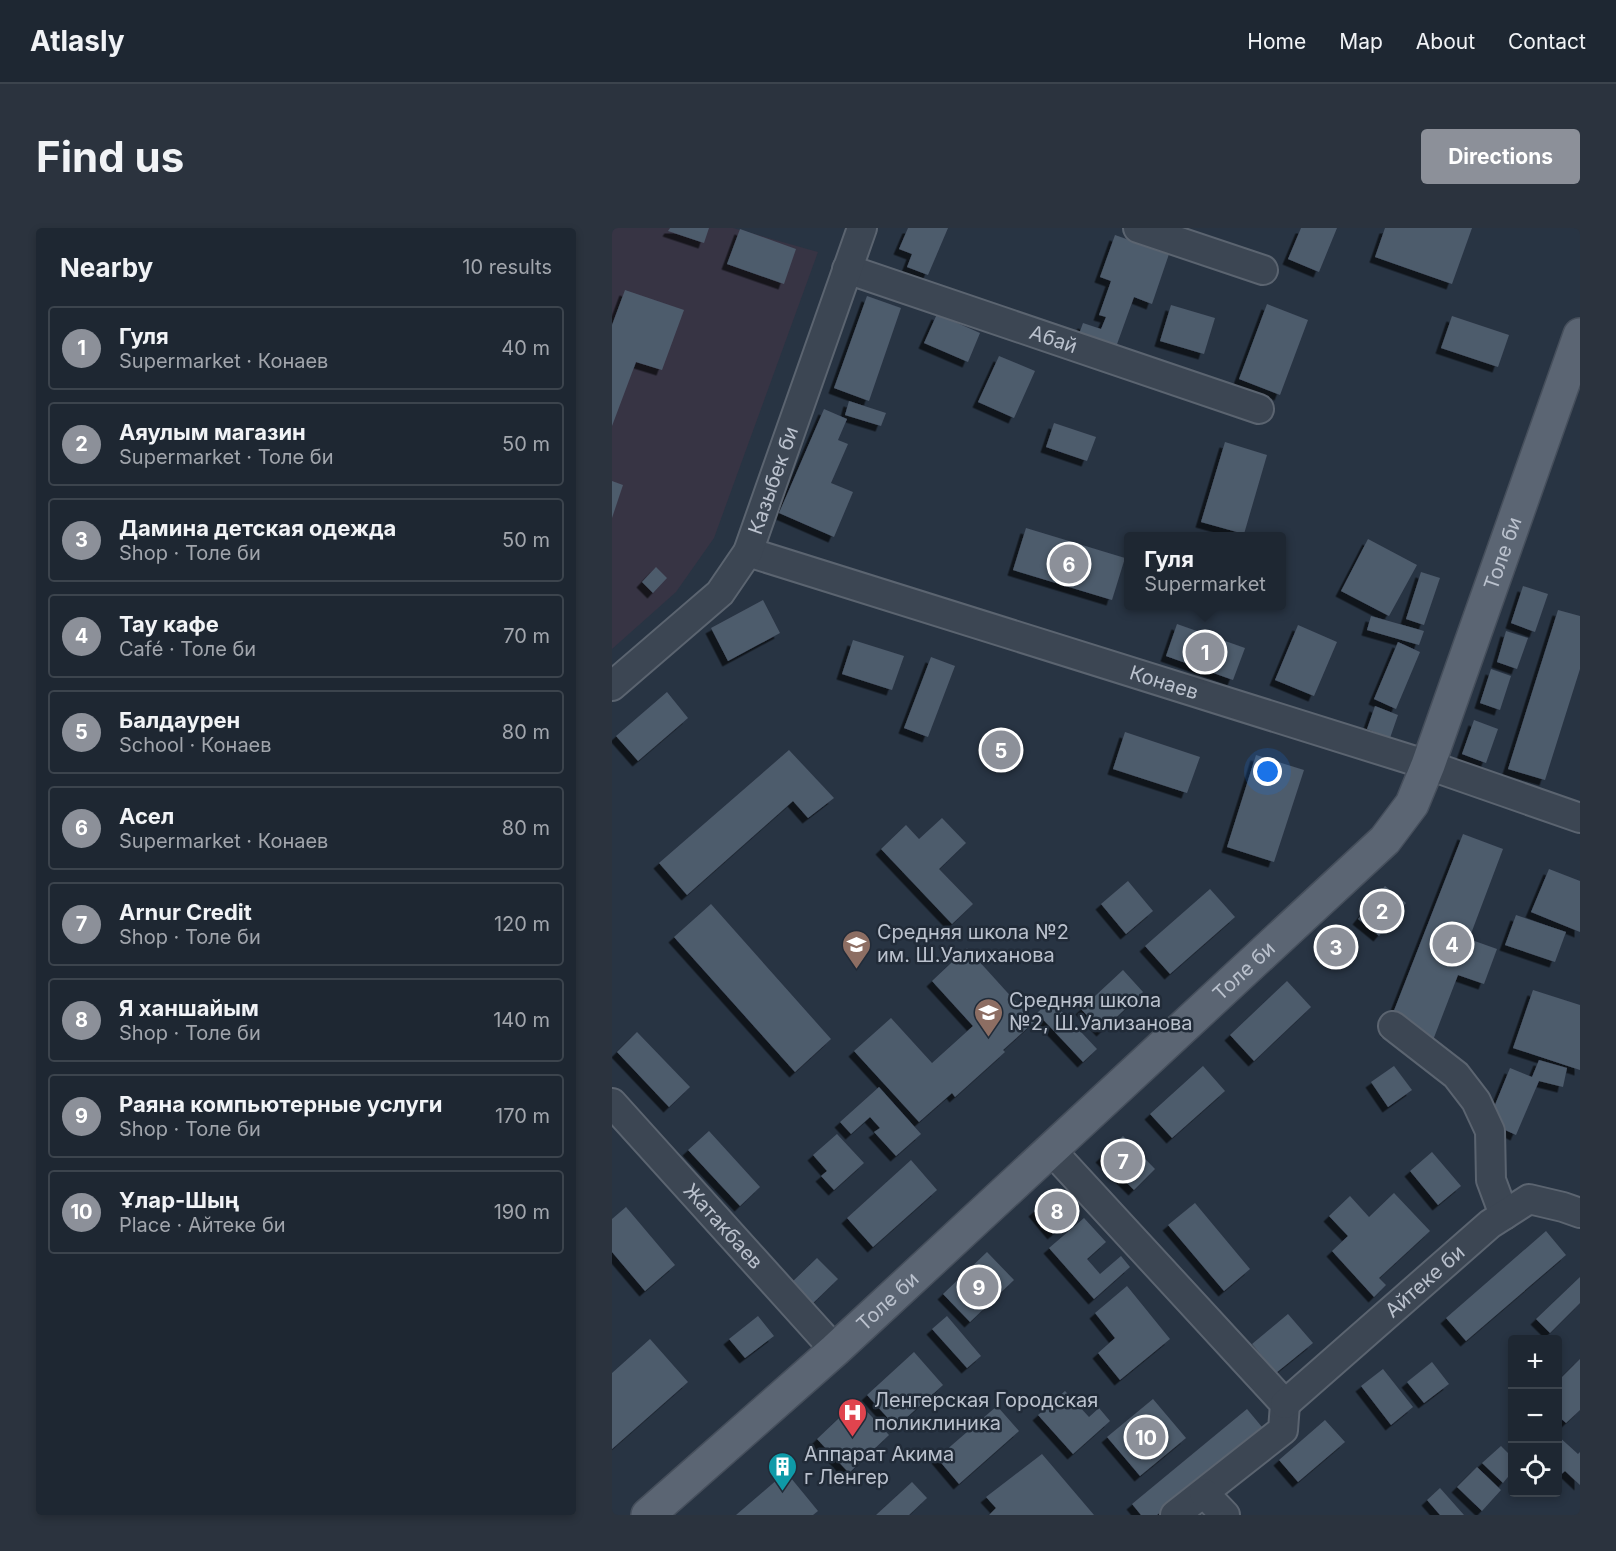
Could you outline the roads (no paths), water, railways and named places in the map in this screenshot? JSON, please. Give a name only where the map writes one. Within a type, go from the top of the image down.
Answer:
[{"type":"main road","name":"Толе би","points":[[648,1515],[835,1350],[1385,840],[1412,804],[1428,765],[1580,335]]},
{"type":"street","name":"Казыбек би","points":[[612,686],[720,593],[748,552],[862,228]]},
{"type":"street","points":[[1138,228],[1263,270]]},
{"type":"street","name":"Абай","points":[[847,269],[1259,409]]},
{"type":"street","name":"Конаев","points":[[748,552],[1428,765],[1580,818]]},
{"type":"street","points":[[1393,1026],[1456,1075],[1476,1101],[1490,1131],[1491,1180],[1504,1215]]},
{"type":"street","name":"Жатакбаев","points":[[612,1103],[835,1350]]},
{"type":"street","points":[[1051,1150],[1285,1404],[1283,1430],[1175,1515]]},
{"type":"street","name":"Айтеке би","points":[[1285,1404],[1490,1224],[1528,1199],[1563,1207],[1580,1214]]},
{"type":"street","points":[[1203,1493],[1226,1515]]},
{"type":"place","name":"Асел","points":[[1069,564]]},
{"type":"place","name":"Гуля","points":[[1205,652]]},
{"type":"place","name":"Балдаурен","points":[[1001,750]]},
{"type":"place","name":"Аяулым магазин","points":[[1382,911]]},
{"type":"place","name":"Тау кафе","points":[[1452,944]]},
{"type":"place","name":"Дамина детская одежда","points":[[1336,947]]},
{"type":"place","name":"Средняя школа №2 им. Ш.Уалиханова","points":[[856,970]]},
{"type":"place","name":"Средняя школа №2, Ш.Уализанова","points":[[988,1038]]},
{"type":"place","name":"Arnur Credit","points":[[1123,1161]]},
{"type":"place","name":"Я ханшайым","points":[[1057,1211]]},
{"type":"place","name":"Раяна компьютерные услуги","points":[[979,1287]]},
{"type":"place","name":"Ұлар-Шың","points":[[1146,1437]]},
{"type":"place","name":"Ленгерская Городская поликлиника","points":[[853,1438]]},
{"type":"place","name":"Аппарат Акима г Ленгер","points":[[783,1492]]}]
